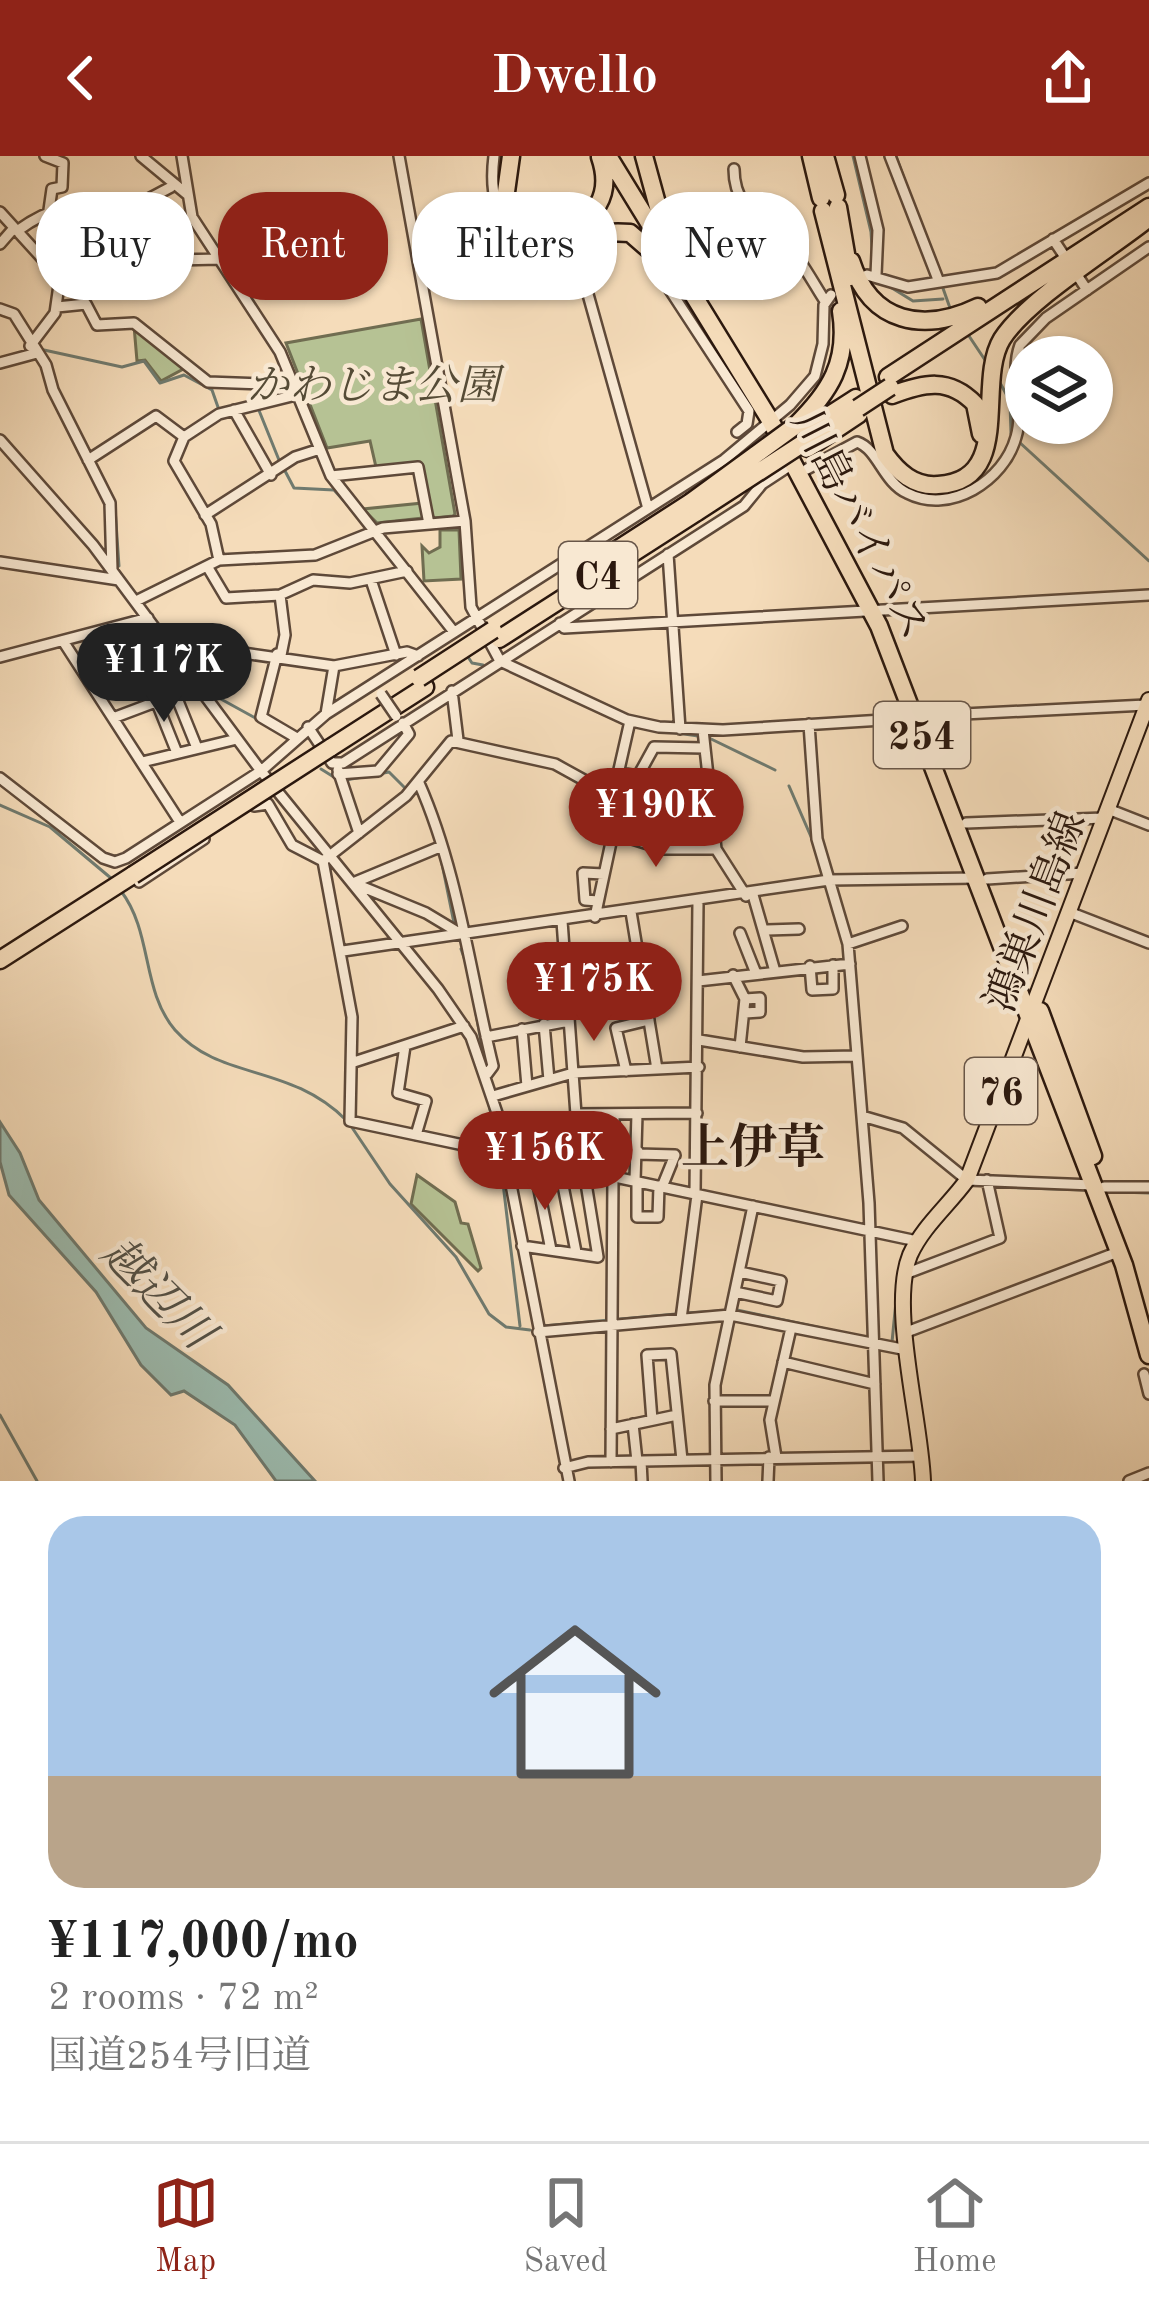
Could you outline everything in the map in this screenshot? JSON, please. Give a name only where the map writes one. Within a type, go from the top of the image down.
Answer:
[{"type":"highway","points":[[515,156],[511,182],[516,204],[533,222],[555,231],[578,225],[600,203],[607,177],[604,156]]},
{"type":"highway","points":[[515,156],[503,184],[505,199],[530,231],[555,239],[618,232],[639,238],[708,320]]},
{"type":"highway","name":"川島バイパス","points":[[604,156],[773,418]]},
{"type":"highway","name":"川島バイパス","points":[[620,156],[642,192]]},
{"type":"highway","points":[[644,156],[654,192]]},
{"type":"highway","points":[[811,156],[867,293],[899,320],[932,324],[1076,273]]},
{"type":"highway","points":[[694,507],[802,437],[831,386],[841,358],[843,325],[825,156]]},
{"type":"highway","points":[[829,207],[885,454],[907,478],[948,484],[976,466],[989,437],[992,367],[1002,339],[1018,320],[1148,215]]},
{"type":"highway","points":[[848,249],[863,338],[894,454],[912,471],[934,477],[957,472],[972,460],[981,428],[975,404],[965,393],[939,383],[890,386]]},
{"type":"highway","points":[[966,332],[1076,273]]},
{"type":"highway","points":[[856,412],[1019,290]]},
{"type":"highway","name":"川島バイパス","points":[[705,300],[801,466],[875,609],[966,824],[982,878]]},
{"type":"highway","name":"C4","points":[[0,960],[335,764],[422,682],[694,507],[729,492],[802,437],[856,412]]},
{"type":"highway","name":"川島バイパス","points":[[920,717],[1149,1324]]},
{"type":"highway","name":"C4","points":[[0,949],[335,764]]},
{"type":"highway","name":"川島バイパス","points":[[1099,1186],[1147,1364]]},
{"type":"main road","name":"鴻巣川島線","points":[[923,1481],[904,1333],[905,1274],[917,1241],[967,1180],[1148,703]]},
{"type":"street","points":[[45,156],[63,163],[62,187],[52,192]]},
{"type":"street","points":[[141,156],[180,192]]},
{"type":"street","points":[[182,156],[187,192]]},
{"type":"street","points":[[399,156],[464,521],[474,618],[500,661],[630,721],[680,729],[1148,703]]},
{"type":"street","points":[[494,156],[496,192]]},
{"type":"street","points":[[860,156],[878,230],[876,275],[902,287],[997,273],[1149,183]]},
{"type":"street","points":[[890,156],[943,282]]},
{"type":"street","points":[[0,778],[103,857],[116,862],[126,858],[261,771],[326,714],[378,689],[474,618],[590,550],[646,505],[724,460],[814,382],[828,298],[787,245],[752,217],[734,187],[734,169]]},
{"type":"street","points":[[162,192],[171,187]]},
{"type":"street","points":[[0,212],[36,252]]},
{"type":"street","points":[[0,244],[36,218]]},
{"type":"street","points":[[194,220],[218,257]]},
{"type":"street","points":[[1053,239],[1076,273]]},
{"type":"street","points":[[617,240],[646,253],[748,411],[747,424],[736,432]]},
{"type":"street","points":[[335,764],[560,623],[612,582],[668,554],[744,506],[762,484],[801,466],[857,442],[868,447],[885,477],[907,494],[939,501],[977,488],[1002,461],[1018,432],[1019,345],[1076,273],[1149,247]]},
{"type":"street","points":[[0,363],[33,350],[58,300]]},
{"type":"street","points":[[244,300],[298,389],[331,476],[454,632]]},
{"type":"street","points":[[587,300],[646,505]]},
{"type":"street","points":[[57,307],[86,304],[97,325],[134,323],[208,382],[298,389]]},
{"type":"street","points":[[0,309],[14,314],[112,510],[112,570]]},
{"type":"street","points":[[298,389],[208,419],[184,437],[174,461],[217,540],[213,563],[226,598],[280,595],[307,581],[370,580],[403,572]]},
{"type":"street","points":[[234,410],[271,475]]},
{"type":"street","points":[[856,412],[857,442]]},
{"type":"street","points":[[88,460],[157,416],[184,437]]},
{"type":"street","points":[[0,440],[112,570],[327,858],[401,943],[464,1026],[494,1096],[501,1153],[568,1481]]},
{"type":"street","points":[[205,515],[295,457],[320,449]]},
{"type":"street","points":[[331,476],[418,467],[429,524]]},
{"type":"street","points":[[136,602],[213,563],[315,555],[374,530],[464,521]]},
{"type":"street","points":[[668,554],[680,729]]},
{"type":"street","points":[[307,581],[315,555]]},
{"type":"street","points":[[0,562],[119,580]]},
{"type":"street","points":[[370,580],[396,655]]},
{"type":"street","points":[[280,595],[286,635],[261,717],[295,737]]},
{"type":"street","points":[[560,623],[564,628],[1149,595]]},
{"type":"street","points":[[0,657],[148,618]]},
{"type":"street","points":[[63,641],[180,823]]},
{"type":"street","points":[[166,642],[334,666],[418,656]]},
{"type":"street","points":[[335,764],[378,770],[409,734],[365,664]]},
{"type":"street","points":[[326,714],[334,666]]},
{"type":"street","points":[[113,718],[198,686]]},
{"type":"street","points":[[452,691],[458,740]]},
{"type":"street","points":[[176,696],[197,748]]},
{"type":"street","points":[[157,703],[177,753]]},
{"type":"street","points":[[614,796],[630,721]]},
{"type":"street","points":[[809,724],[814,821],[850,964],[871,1232],[878,1481]]},
{"type":"street","points":[[308,727],[335,764],[359,833]]},
{"type":"street","points":[[703,730],[716,849],[767,930],[774,968]]},
{"type":"street","points":[[142,762],[237,739]]},
{"type":"street","points":[[327,858],[419,783],[444,746],[458,740],[555,764],[614,796],[619,805],[595,917]]},
{"type":"street","points":[[619,773],[638,776],[654,747],[704,748]]},
{"type":"street","points":[[419,783],[440,847],[493,1066],[487,1074]]},
{"type":"street","points":[[126,858],[143,879],[263,802],[297,850],[327,858]]},
{"type":"street","points":[[966,824],[1107,813],[1149,825]]},
{"type":"street","points":[[613,833],[664,849],[716,849]]},
{"type":"street","points":[[352,883],[440,847]]},
{"type":"street","points":[[327,858],[343,951],[354,1062],[350,1121],[917,1241]]},
{"type":"street","points":[[343,951],[749,896],[830,880],[1084,873]]},
{"type":"street","points":[[598,901],[584,900],[583,874],[604,874]]},
{"type":"street","points":[[352,883],[426,913],[460,934]]},
{"type":"street","points":[[681,1315],[696,1194],[698,902]]},
{"type":"street","points":[[632,912],[657,1070]]},
{"type":"street","points":[[1069,913],[1149,943]]},
{"type":"street","points":[[522,1246],[598,1257],[575,1114],[562,921]]},
{"type":"street","points":[[848,944],[902,926]]},
{"type":"street","points":[[767,930],[799,928]]},
{"type":"street","points":[[740,933],[755,971]]},
{"type":"street","points":[[698,981],[774,968],[850,964]]},
{"type":"street","points":[[810,966],[812,990],[833,989],[832,965]]},
{"type":"street","points":[[733,975],[745,999],[760,998],[760,1012],[746,1013],[740,1047]]},
{"type":"street","points":[[626,1071],[616,1028],[649,1020]]},
{"type":"street","points":[[486,1037],[569,1021]]},
{"type":"street","points":[[544,1024],[549,1080]]},
{"type":"street","points":[[354,1062],[464,1026]]},
{"type":"street","points":[[521,1029],[527,1085]]},
{"type":"street","points":[[699,1040],[802,1057],[857,1056]]},
{"type":"street","points":[[405,1046],[398,1093],[426,1101],[416,1135]]},
{"type":"street","points":[[494,1096],[573,1073],[699,1067]]},
{"type":"street","points":[[575,1114],[697,1113]]},
{"type":"street","points":[[614,1114],[614,1145],[638,1152],[675,1155],[660,1186],[658,1217],[637,1217],[638,1152],[637,1114]]},
{"type":"street","points":[[862,1116],[902,1128],[967,1180],[1149,1187]]},
{"type":"street","points":[[533,1160],[551,1250]]},
{"type":"street","points":[[559,1166],[576,1252]]},
{"type":"street","points":[[611,1462],[614,1177]]},
{"type":"street","points":[[905,1274],[1000,1238],[987,1180]]},
{"type":"street","points":[[716,1481],[714,1401],[753,1206]]},
{"type":"street","points":[[904,1333],[1119,1251]]},
{"type":"street","points":[[735,1292],[777,1301],[781,1281],[740,1272]]},
{"type":"street","points":[[538,1332],[731,1312],[907,1350]]},
{"type":"street","points":[[768,1481],[770,1424],[790,1328]]},
{"type":"street","points":[[652,1420],[647,1355],[671,1354],[682,1460]]},
{"type":"street","points":[[782,1362],[875,1384]]},
{"type":"street","points":[[1147,1364],[1149,1394]]},
{"type":"street","points":[[714,1401],[774,1401]]},
{"type":"street","points":[[611,1429],[676,1415]]},
{"type":"street","points":[[633,1424],[642,1481]]},
{"type":"street","points":[[564,1468],[639,1461],[922,1456]]},
{"type":"street","points":[[1129,1481],[1149,1473]]},
{"type":"green space","name":"かわじま公園","points":[[421,319],[453,516],[434,518],[430,512],[423,469],[376,467],[370,441],[327,448],[286,343]]},
{"type":"green space","points":[[134,326],[187,367],[161,381],[145,360],[137,361]]},
{"type":"green space","name":"かわじま公園","points":[[423,503],[423,518],[377,523],[363,509]]},
{"type":"green space","points":[[440,530],[459,530],[461,579],[424,581],[422,546],[429,553],[440,547]]},
{"type":"green space","points":[[417,1175],[455,1202],[461,1223],[468,1224],[478,1271],[411,1204]]},
{"type":"shaded area","points":[[0,1122],[20,1153],[39,1200],[146,1328],[228,1385],[315,1481],[276,1481],[235,1425],[184,1391],[171,1395],[141,1365],[96,1292],[9,1195],[0,1162]]},
{"type":"waterway","points":[[853,156],[873,262]]},
{"type":"waterway","points":[[896,156],[950,308]]},
{"type":"waterway","points":[[887,285],[913,301],[943,299]]},
{"type":"waterway","points":[[969,336],[987,363]]},
{"type":"waterway","points":[[44,350],[122,367],[144,361],[160,383],[184,375],[212,390],[219,410]]},
{"type":"waterway","points":[[999,381],[1005,392]]},
{"type":"waterway","points":[[66,406],[89,451]]},
{"type":"waterway","points":[[258,408],[279,460]]},
{"type":"waterway","points":[[1021,444],[1149,561]]},
{"type":"waterway","points":[[284,469],[294,488],[334,490],[354,512]]},
{"type":"waterway","points":[[115,508],[119,566]]},
{"type":"waterway","points":[[466,654],[472,663],[483,665]]},
{"type":"waterway","points":[[219,698],[259,720]]},
{"type":"waterway","points":[[671,732],[698,736]]},
{"type":"waterway","points":[[707,737],[775,770]]},
{"type":"waterway","points":[[321,769],[337,779]]},
{"type":"waterway","points":[[346,780],[389,772],[406,789]]},
{"type":"waterway","points":[[789,786],[812,839]]},
{"type":"waterway","points":[[0,805],[50,827],[112,879]]},
{"type":"waterway","points":[[440,854],[454,923]]},
{"type":"waterway","points":[[121,891],[138,925],[157,997],[175,1030],[213,1058],[302,1089],[346,1120]]},
{"type":"waterway","points":[[461,949],[466,963]]},
{"type":"waterway","points":[[473,996],[481,1042]]},
{"type":"waterway","points":[[489,1105],[499,1148]]},
{"type":"waterway","points":[[351,1126],[390,1184],[456,1257],[489,1314],[506,1327],[530,1330]]},
{"type":"waterway","points":[[500,1158],[520,1326]]},
{"type":"waterway","points":[[994,1187],[1086,1190]]},
{"type":"waterway","points":[[1119,1192],[1149,1193]]},
{"type":"waterway","points":[[925,1241],[961,1198]]},
{"type":"waterway","points":[[901,1266],[907,1247]]},
{"type":"waterway","points":[[879,1341],[892,1342],[898,1281]]},
{"type":"waterway","points":[[685,1313],[737,1310],[835,1331]]},
{"type":"waterway","points":[[543,1326],[676,1314]]},
{"type":"waterway","points":[[0,1415],[37,1481]]},
{"type":"tunnel","points":[[815,383],[853,429]]},
{"type":"district","name":"上伊草","points":[[753,1146]]},
{"type":"water label","name":"越辺川","points":[[159,1292]]}]
